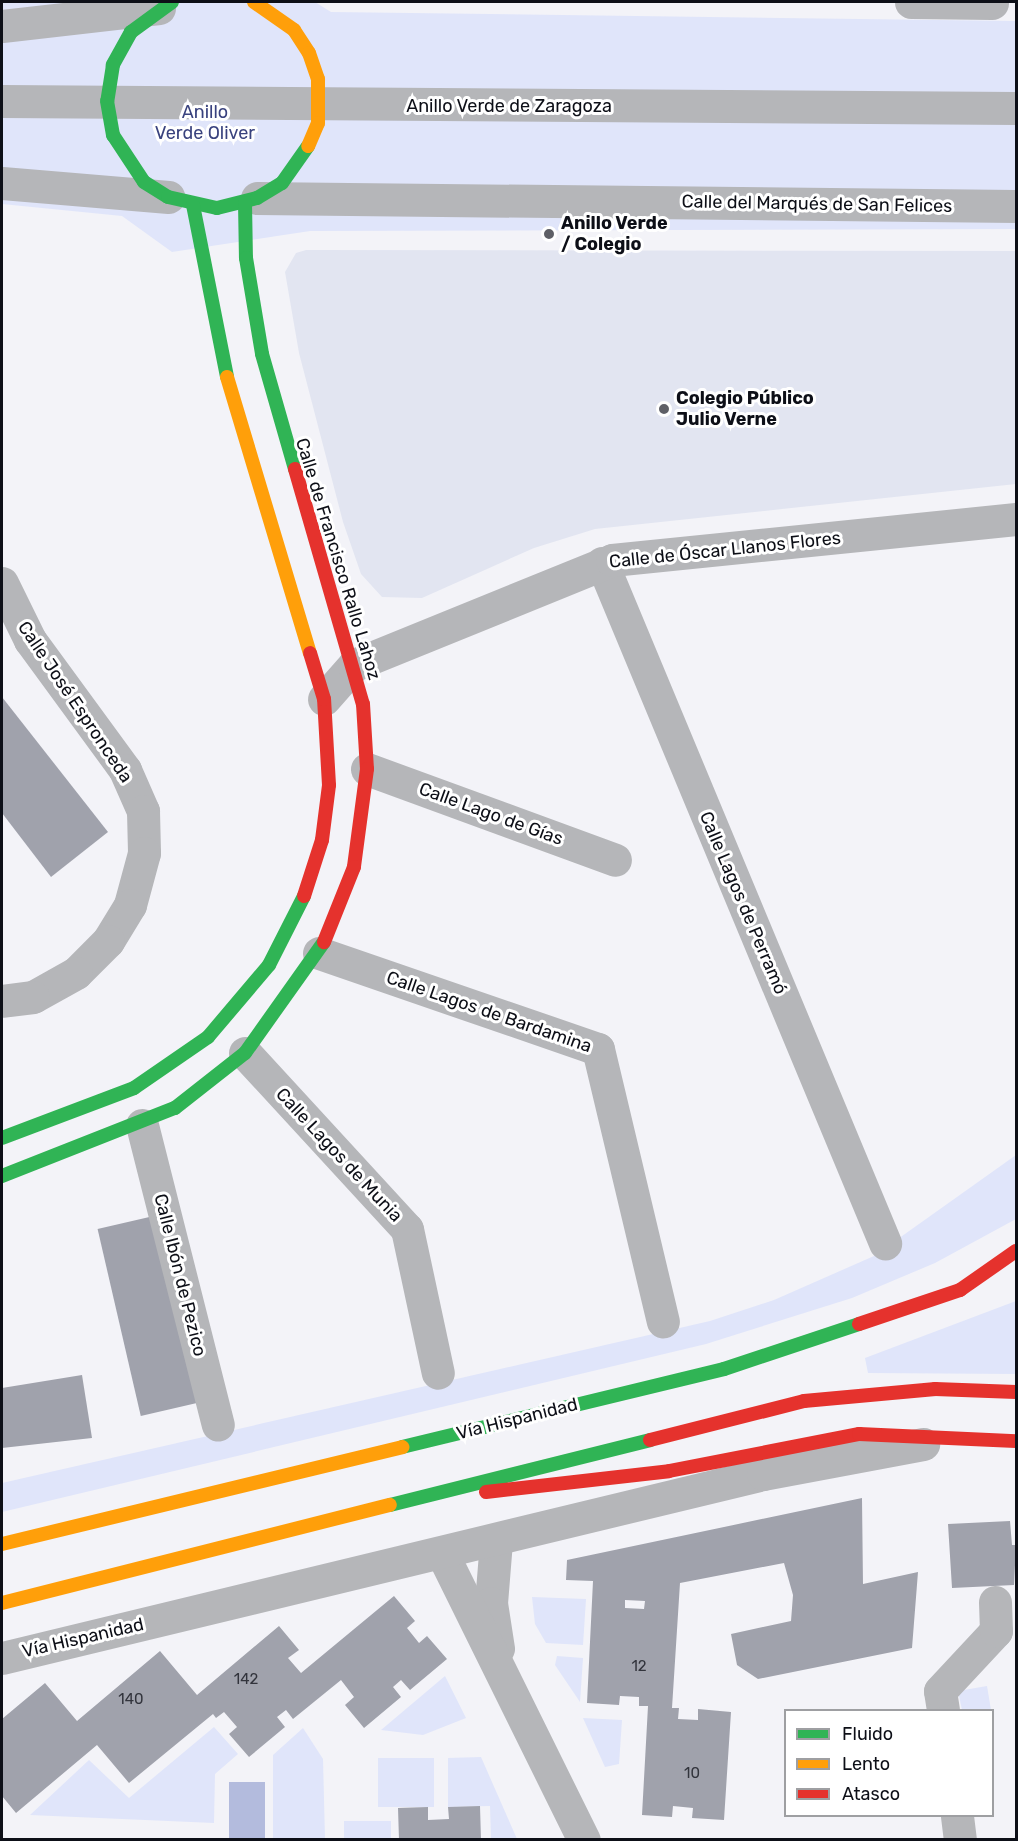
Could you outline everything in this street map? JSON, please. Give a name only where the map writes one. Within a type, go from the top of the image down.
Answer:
[{"type":"main road","points":[[166,5],[131,32],[117,56],[107,101],[113,135],[125,160],[181,201],[251,200],[302,161],[314,139],[321,107],[309,53],[294,30],[254,2]]},
{"type":"main road","name":"Calle de Francisco Rallo Lahoz","points":[[2,1176],[142,1125],[175,1108],[245,1053],[320,953],[354,867],[367,769],[365,723],[354,664],[284,445],[262,354],[246,258],[251,200]]},
{"type":"main road","points":[[2,1138],[103,1102],[159,1073],[208,1037],[250,993],[301,905],[322,840],[329,785],[324,699],[228,384],[181,201]]},
{"type":"main road","name":"Vía Hispanidad","points":[[2,1544],[724,1369],[960,1290],[1017,1251]]},
{"type":"main road","points":[[960,1290],[1017,1270]]},
{"type":"main road","points":[[2,1603],[804,1401],[912,1390],[1017,1392]]},
{"type":"main road","points":[[409,1501],[669,1471],[859,1434],[1017,1441]]},
{"type":"street","points":[[911,2],[974,2]]},
{"type":"street","points":[[2,26],[166,5]]},
{"type":"street","name":"Anillo Verde de Zaragoza","points":[[2,100],[321,107],[1017,108]]},
{"type":"street","points":[[2,183],[181,201]]},
{"type":"street","name":"Calle del Marqués de San Felices","points":[[251,200],[1017,206]]},
{"type":"street","name":"Calle de Óscar Llanos Flores","points":[[324,699],[354,664],[602,563],[1017,519]]},
{"type":"street","name":"Calle Lagos de Perramó","points":[[602,563],[885,1243]]},
{"type":"street","name":"Calle José Espronceda","points":[[2,583],[30,640],[125,770],[143,811],[144,853],[130,905],[108,941],[76,973],[33,997],[2,1001]]},
{"type":"street","name":"Calle Lago de Gías","points":[[367,769],[615,860]]},
{"type":"street","name":"Calle Lagos de Bardamina","points":[[320,953],[598,1049],[663,1321]]},
{"type":"street","name":"Calle Lagos de Munia","points":[[245,1053],[407,1229],[438,1373]]},
{"type":"street","name":"Calle Ibón de Pezico","points":[[142,1125],[218,1425]]},
{"type":"street","name":"Vía Hispanidad","points":[[2,1658],[443,1555],[763,1474],[972,1438]]},
{"type":"street","points":[[496,1541],[491,1604],[500,1662]]},
{"type":"street","points":[[443,1555],[500,1662],[584,1839]]},
{"type":"street","points":[[943,1709],[940,1691],[1003,1627]]},
{"type":"street","points":[[957,1817],[960,1839]]},
{"type":"shaded area","name":"Colegio Público Julio Verne","points":[[306,250],[1016,251],[1016,484],[595,529],[534,548],[422,598],[382,597],[361,574],[343,522],[299,353],[285,272],[296,253]]},
{"type":"green space","name":"Anillo Verde Oliver","points":[[2,2],[315,2],[331,12],[1016,21],[1016,229],[310,231],[172,252],[122,216],[2,204]]},
{"type":"green space","points":[[1016,1155],[1016,1219],[935,1263],[852,1298],[706,1344],[2,1512],[2,1483],[710,1321],[774,1300],[874,1256]]},
{"type":"green space","points":[[1016,1301],[1016,1374],[868,1373],[865,1358]]},
{"type":"green space","points":[[532,1597],[586,1599],[583,1645],[546,1643],[535,1624]]},
{"type":"green space","points":[[557,1656],[583,1658],[580,1702],[555,1665]]},
{"type":"green space","points":[[445,1676],[466,1718],[423,1735],[381,1730]]},
{"type":"green space","points":[[987,1686],[991,1709],[962,1709],[958,1691]]},
{"type":"green space","points":[[583,1718],[622,1720],[619,1764],[605,1767]]},
{"type":"green space","points":[[214,1727],[238,1754],[215,1774],[214,1823],[30,1815],[89,1760],[129,1798]]},
{"type":"green space","points":[[303,1728],[323,1759],[325,1839],[273,1839],[273,1755]]},
{"type":"green space","points":[[481,1757],[517,1839],[491,1839],[490,1806],[448,1807],[448,1758]]},
{"type":"green space","points":[[378,1758],[434,1758],[434,1807],[378,1807]]},
{"type":"green space","points":[[344,1821],[391,1821],[391,1839],[344,1839]]},
{"type":"water","points":[[229,1782],[265,1782],[265,1839],[229,1839]]},
{"type":"building","points":[[2,697],[108,832],[51,877],[2,813]]},
{"type":"building","points":[[158,1215],[201,1402],[141,1416],[98,1229]]},
{"type":"building","points":[[82,1375],[92,1438],[2,1448],[2,1388]]},
{"type":"building","points":[[862,1498],[863,1584],[918,1572],[912,1648],[758,1679],[737,1665],[731,1634],[791,1621],[793,1595],[784,1563],[680,1583],[672,1708],[679,1708],[678,1719],[698,1720],[698,1709],[731,1712],[724,1820],[692,1818],[693,1808],[673,1806],[672,1817],[642,1815],[648,1706],[639,1706],[639,1697],[620,1696],[619,1705],[587,1703],[593,1581],[566,1580],[567,1560]],"holes":[[[625,1600],[645,1601],[644,1609],[625,1608]]]},
{"type":"building","points":[[1010,1521],[1012,1545],[1016,1545],[1014,1585],[952,1588],[948,1524]]},
{"type":"building","points":[[394,1596],[415,1621],[407,1628],[419,1643],[427,1636],[447,1659],[410,1690],[401,1680],[393,1687],[401,1697],[364,1728],[345,1705],[354,1697],[341,1680],[293,1719],[286,1710],[277,1717],[285,1727],[249,1757],[229,1734],[237,1727],[224,1712],[216,1718],[213,1714],[129,1783],[97,1745],[16,1813],[2,1796],[2,1719],[45,1683],[77,1721],[160,1651],[197,1695],[279,1626],[299,1650],[288,1658],[301,1673]]},
{"type":"building","points":[[480,1806],[481,1840],[399,1840],[398,1808],[428,1807],[428,1820],[449,1819],[448,1807]]},
{"type":"traffic: fast","points":[[172,2],[131,32],[113,65],[107,101],[113,135],[144,182],[168,197],[217,208],[257,198],[282,183],[308,146]]},
{"type":"traffic: fast","points":[[245,203],[246,258],[262,354],[295,469]]},
{"type":"traffic: fast","points":[[193,205],[227,377]]},
{"type":"traffic: fast","points":[[2,1138],[134,1088],[208,1037],[269,965],[304,896]]},
{"type":"traffic: fast","points":[[2,1176],[175,1108],[245,1053],[324,942]]},
{"type":"traffic: fast","points":[[402,1447],[724,1369],[859,1324]]},
{"type":"traffic: fast","points":[[390,1505],[650,1440]]},
{"type":"traffic: slow","points":[[254,2],[294,30],[309,53],[318,79],[318,123],[308,146]]},
{"type":"traffic: slow","points":[[227,377],[310,653]]},
{"type":"traffic: slow","points":[[2,1544],[402,1447]]},
{"type":"traffic: slow","points":[[2,1603],[390,1505]]},
{"type":"traffic: jam","points":[[295,469],[363,704],[367,769],[354,867],[324,942]]},
{"type":"traffic: jam","points":[[304,896],[322,840],[329,785],[324,699],[310,653]]},
{"type":"traffic: jam","points":[[859,1324],[960,1290],[1016,1251]]},
{"type":"traffic: jam","points":[[650,1440],[804,1401],[935,1389],[1016,1392]]},
{"type":"traffic: jam","points":[[486,1492],[669,1471],[859,1434],[1016,1441]]},
{"type":"place","name":"Anillo Verde / Colegio","points":[[549,234]]},
{"type":"place","name":"Colegio Público Julio Verne","points":[[664,409]]}]
